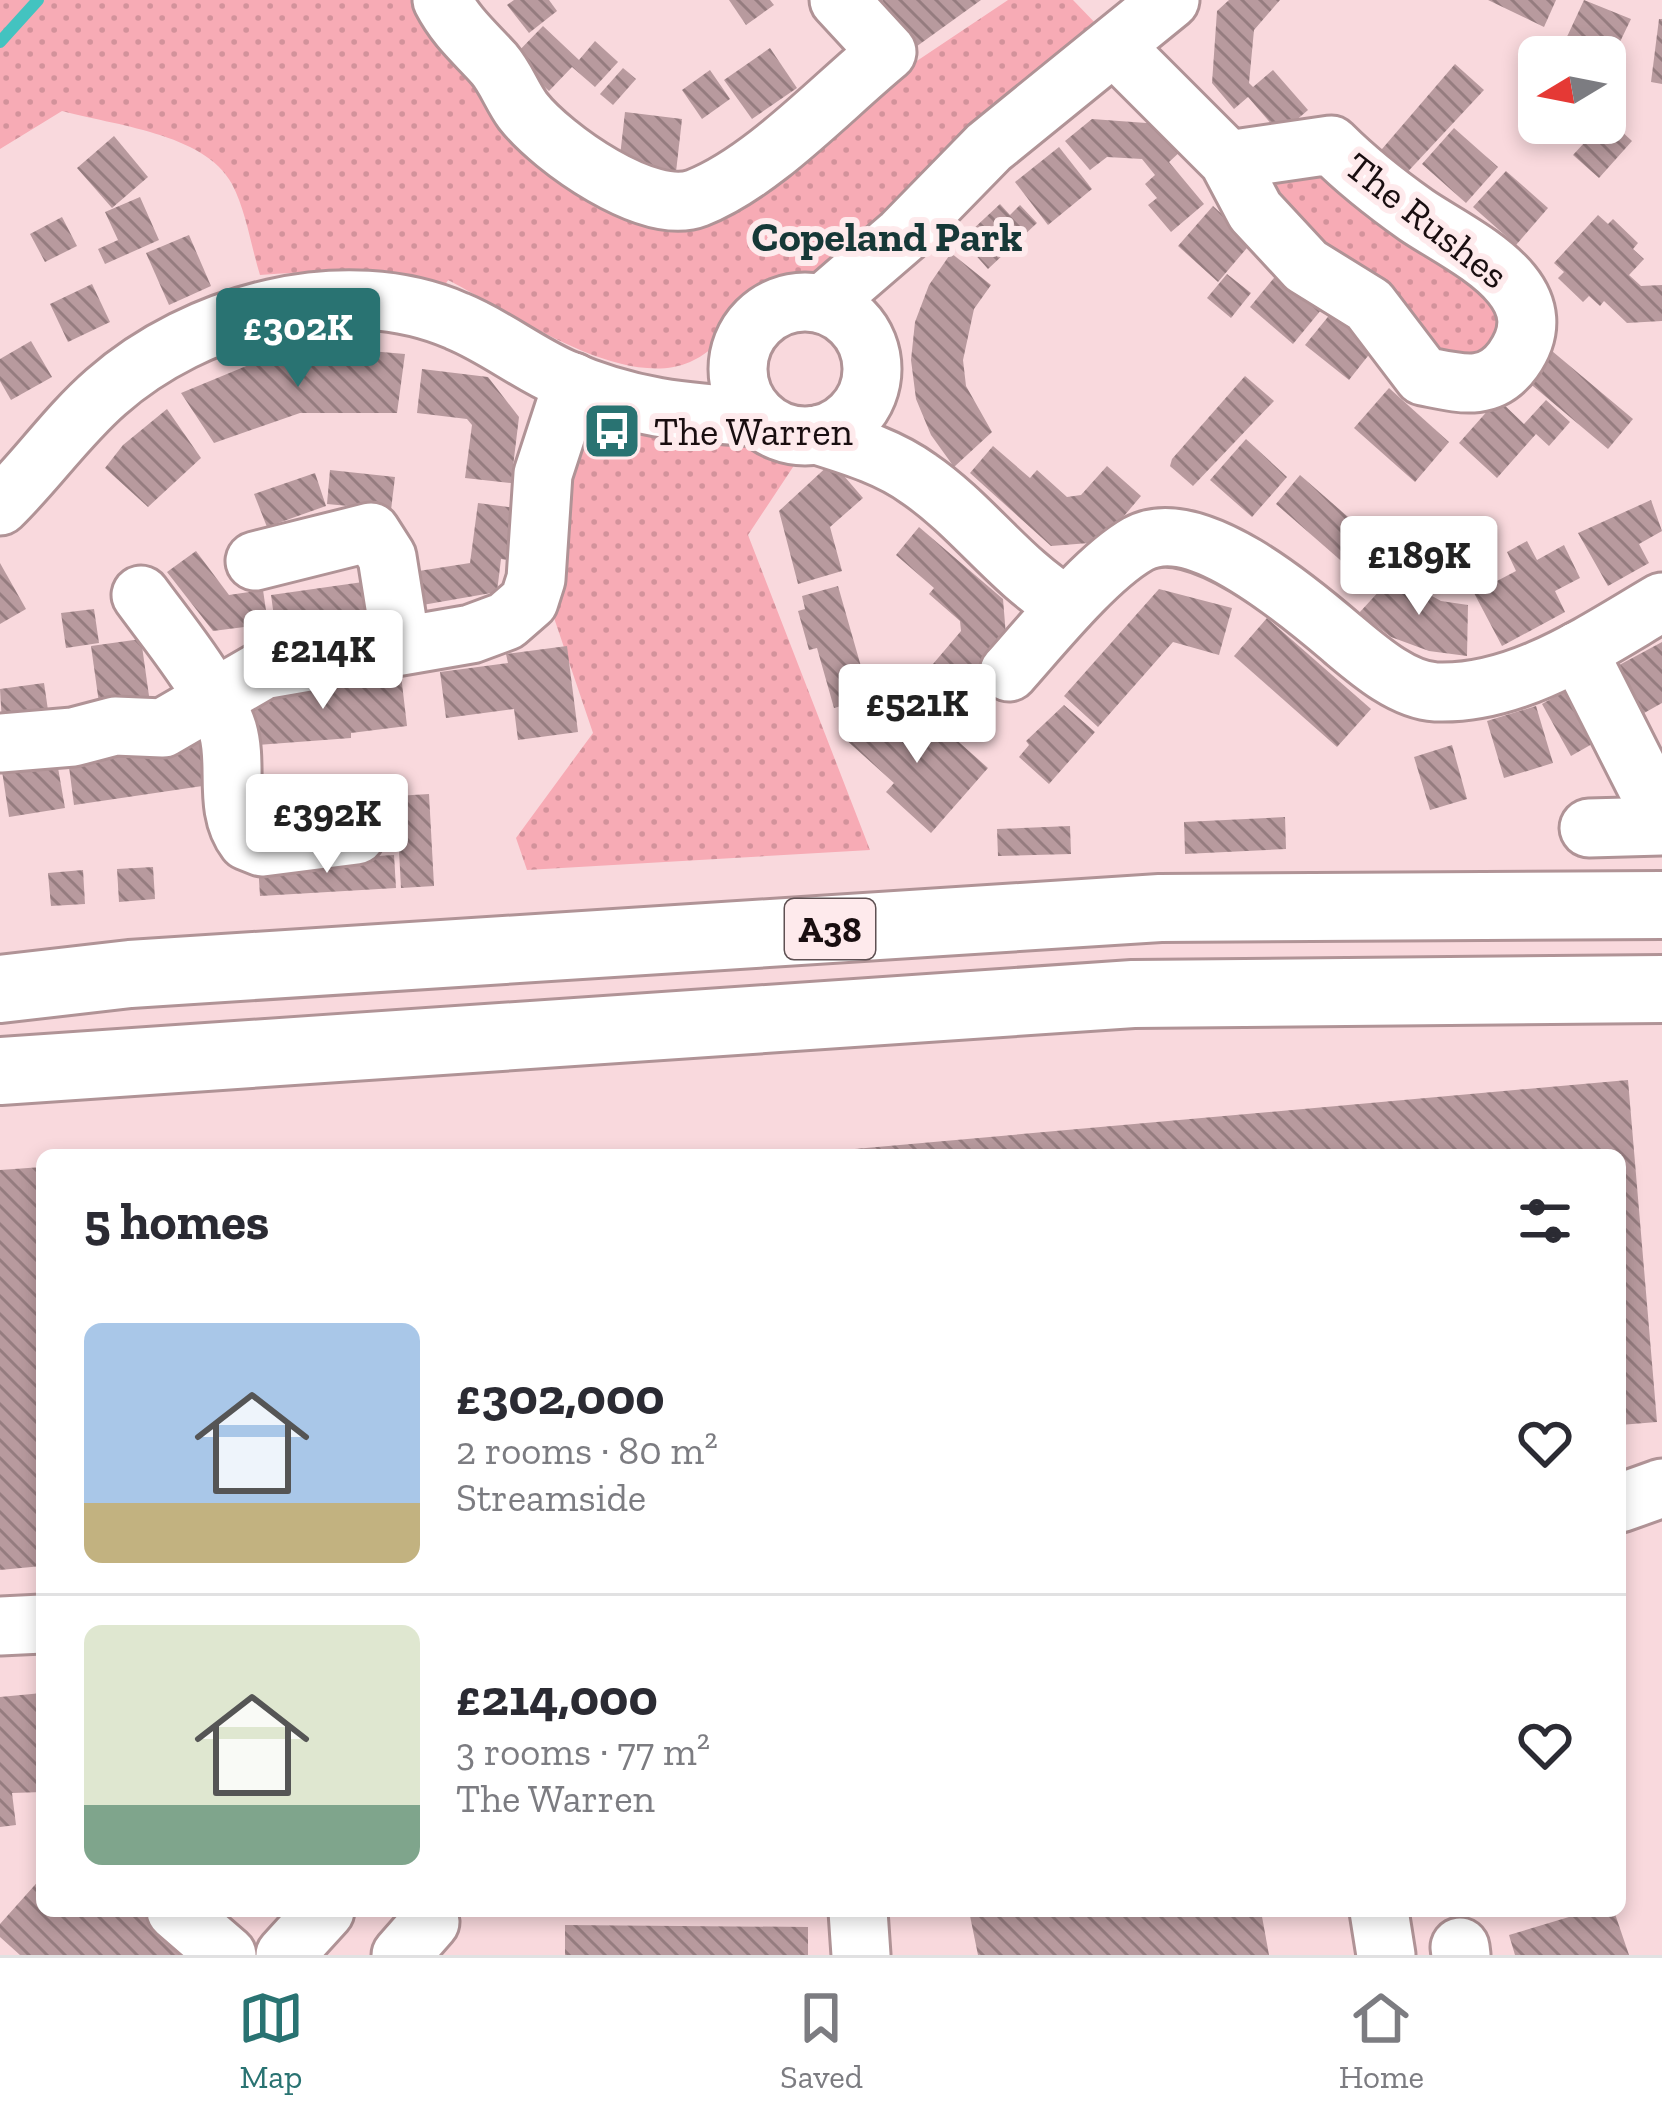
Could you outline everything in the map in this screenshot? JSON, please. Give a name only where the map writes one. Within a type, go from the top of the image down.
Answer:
[{"type":"highway","name":"A38","points":[[0,989],[130,974],[1160,908],[1662,905]]},
{"type":"highway","name":"A38","points":[[0,1071],[1133,994],[1662,989]]},
{"type":"street","points":[[442,0],[457,28],[497,68],[525,113],[576,155],[648,200],[693,201],[724,183],[887,52],[839,0]]},
{"type":"street","points":[[817,436],[853,416],[851,338],[903,235],[989,147],[1170,0]]},
{"type":"street","name":"The Rushes","points":[[1115,46],[1228,160],[1268,225],[1306,266],[1370,305],[1423,376],[1485,385],[1503,373],[1521,348],[1528,323],[1520,293],[1494,262],[1367,181],[1331,145],[1228,160]]},
{"type":"street","points":[[9,478],[106,392],[169,348],[244,314],[307,298],[413,309],[454,319],[597,390],[749,391]]},
{"type":"street","points":[[922,481],[906,438],[851,338],[796,302],[758,321],[744,340],[749,391],[794,436],[817,436],[892,462],[922,481],[1035,587],[1067,606]]},
{"type":"street","points":[[0,742],[73,737],[115,726],[163,728],[212,704],[263,670],[471,634],[506,621],[529,601],[536,579],[543,474],[597,390]]},
{"type":"street","points":[[255,561],[371,532],[387,557],[401,645]]},
{"type":"street","points":[[1009,672],[1067,606],[1138,543],[1165,536],[1272,579],[1380,670],[1433,692],[1499,682],[1578,651],[1662,602]]},
{"type":"street","points":[[141,595],[182,650],[228,733],[236,818],[247,841],[262,847],[356,835]]},
{"type":"street","points":[[1578,651],[1662,817]]},
{"type":"street","points":[[1589,828],[1662,826]]},
{"type":"street","points":[[1626,1501],[1662,1488]]},
{"type":"street","points":[[0,1626],[36,1624]]},
{"type":"street","points":[[285,1955],[320,1917]]},
{"type":"street","points":[[858,1917],[861,1955]]},
{"type":"street","points":[[1380,1917],[1386,1955]]},
{"type":"shaded area","points":[[0,0],[442,0],[649,200],[833,117],[1008,0],[1073,0],[1100,28],[803,282],[758,303],[700,357],[662,368],[632,366],[566,344],[448,280],[445,285],[353,272],[260,275],[232,184],[201,153],[156,134],[62,111],[0,149]]},
{"type":"shaded area","points":[[1303,156],[1459,259],[1510,326],[1485,358],[1443,352],[1389,291],[1278,210],[1276,182]]},
{"type":"shaded area","points":[[560,379],[758,417],[795,464],[748,535],[870,850],[527,870],[516,838],[593,733],[528,541]]},
{"type":"building","points":[[514,0],[549,0],[557,11],[529,33],[507,5]]},
{"type":"building","points":[[729,0],[770,0],[774,5],[746,25]]},
{"type":"building","points":[[882,0],[981,0],[913,49]]},
{"type":"building","points":[[1229,0],[1280,0],[1254,30],[1249,83],[1253,87],[1273,70],[1308,110],[1280,134],[1248,97],[1234,109],[1212,83],[1217,11]]},
{"type":"building","points":[[1488,0],[1556,0],[1544,27]]},
{"type":"building","points":[[1584,0],[1631,19],[1623,36],[1567,36]]},
{"type":"building","points":[[1662,19],[1662,84],[1651,82]]},
{"type":"building","points":[[543,26],[579,60],[595,41],[618,62],[595,87],[572,67],[549,91],[513,57]]},
{"type":"building","points":[[770,48],[797,88],[752,119],[724,80]]},
{"type":"building","points":[[1455,64],[1484,90],[1401,179],[1376,156]]},
{"type":"building","points":[[623,68],[636,79],[613,105],[600,94]]},
{"type":"building","points":[[710,70],[730,99],[702,119],[682,90]]},
{"type":"building","points":[[625,112],[682,119],[676,172],[619,165]]},
{"type":"building","points":[[1092,119],[1160,124],[1182,150],[1169,162],[1204,204],[1171,232],[1148,205],[1157,198],[1145,184],[1155,175],[1142,159],[1107,157],[1090,170],[1065,141]]},
{"type":"building","points":[[1454,128],[1498,167],[1466,203],[1422,164]]},
{"type":"building","points":[[1626,135],[1632,141],[1599,178],[1573,155],[1583,144],[1626,144]]},
{"type":"building","points":[[114,136],[148,177],[112,208],[77,168]]},
{"type":"building","points":[[1059,147],[1092,189],[1048,225],[1015,182]]},
{"type":"building","points":[[1506,171],[1548,208],[1516,245],[1473,207]]},
{"type":"building","points":[[140,197],[159,240],[105,264],[98,249],[118,240],[105,212]]},
{"type":"building","points":[[1000,204],[1010,215],[1020,205],[1037,223],[988,269],[972,251],[981,242],[971,231]]},
{"type":"building","points":[[1213,206],[1252,242],[1218,282],[1178,246]]},
{"type":"building","points":[[1598,215],[1608,224],[1613,219],[1638,243],[1633,249],[1644,259],[1629,275],[1641,286],[1662,285],[1662,321],[1627,323],[1604,301],[1600,306],[1589,296],[1583,302],[1558,278],[1564,272],[1554,263]]},
{"type":"building","points":[[62,217],[77,246],[45,262],[30,234]]},
{"type":"building","points":[[189,235],[211,286],[169,305],[146,253]]},
{"type":"building","points":[[951,253],[991,285],[974,309],[963,360],[966,386],[992,432],[954,467],[931,435],[916,399],[911,360],[915,322],[929,285]]},
{"type":"building","points":[[1283,267],[1326,304],[1293,344],[1250,307]]},
{"type":"building","points":[[1227,274],[1251,293],[1231,318],[1207,298]]},
{"type":"building","points":[[92,284],[110,322],[68,342],[50,304]]},
{"type":"building","points":[[1336,307],[1379,342],[1349,380],[1305,345]]},
{"type":"building","points":[[31,341],[52,377],[11,400],[0,381],[0,359]]},
{"type":"building","points":[[347,349],[405,354],[397,413],[300,413],[214,443],[181,393],[261,360]]},
{"type":"building","points":[[1552,351],[1633,419],[1608,449],[1527,381]]},
{"type":"building","points":[[422,369],[488,377],[519,417],[511,483],[465,478],[472,425],[467,419],[417,413]]},
{"type":"building","points":[[1245,376],[1274,401],[1193,486],[1170,466],[1172,459]]},
{"type":"building","points":[[1389,388],[1449,442],[1415,482],[1354,428]]},
{"type":"building","points":[[1498,399],[1524,424],[1546,400],[1570,422],[1549,446],[1536,434],[1497,478],[1459,443]]},
{"type":"building","points":[[167,409],[201,458],[148,507],[105,468],[123,445]]},
{"type":"building","points":[[1246,439],[1287,477],[1252,517],[1210,480]]},
{"type":"building","points":[[993,446],[1030,478],[1037,470],[1067,497],[1081,495],[1107,466],[1141,496],[1102,542],[1051,546],[970,473]]},
{"type":"building","points":[[832,462],[863,498],[830,527],[842,571],[798,584],[779,511]]},
{"type":"building","points":[[330,470],[395,477],[391,510],[327,504]]},
{"type":"building","points":[[315,473],[326,506],[267,527],[254,494]]},
{"type":"building","points":[[1300,475],[1379,544],[1354,572],[1276,504]]},
{"type":"building","points":[[1651,500],[1662,531],[1639,544],[1649,563],[1608,586],[1578,533]]},
{"type":"building","points":[[478,503],[515,508],[508,560],[501,559],[497,592],[411,607],[406,573],[470,563]]},
{"type":"building","points":[[919,527],[1003,599],[1007,648],[968,693],[933,664],[961,631],[960,621],[929,594],[934,588],[896,555]]},
{"type":"building","points":[[1527,541],[1537,560],[1564,545],[1580,578],[1555,591],[1565,612],[1502,646],[1474,593],[1516,571],[1507,552]]},
{"type":"building","points":[[196,551],[229,595],[263,590],[268,624],[213,631],[167,572]]},
{"type":"building","points":[[0,563],[26,609],[0,624]]},
{"type":"building","points":[[1394,575],[1441,601],[1468,605],[1467,656],[1429,651],[1391,637],[1359,613]]},
{"type":"building","points":[[377,580],[382,616],[339,622],[340,630],[319,633],[318,625],[276,631],[271,595]]},
{"type":"building","points":[[838,586],[870,698],[834,708],[817,648],[809,650],[798,611],[805,609],[802,596]]},
{"type":"building","points":[[1159,589],[1232,608],[1219,655],[1173,642],[1098,727],[1064,696]]},
{"type":"building","points":[[94,609],[99,643],[66,648],[61,613]]},
{"type":"building","points":[[1267,618],[1371,709],[1337,747],[1234,656]]},
{"type":"building","points":[[141,639],[149,696],[99,703],[91,646]]},
{"type":"building","points":[[1662,642],[1662,703],[1637,717],[1610,670]]},
{"type":"building","points":[[567,646],[578,732],[518,740],[514,709],[446,718],[440,672],[508,663],[506,654]]},
{"type":"building","points":[[401,675],[407,726],[351,733],[351,738],[245,746],[239,696]]},
{"type":"building","points":[[1586,679],[1615,731],[1571,756],[1542,704]]},
{"type":"building","points":[[44,683],[49,717],[2,723],[0,689]]},
{"type":"building","points":[[874,702],[925,748],[943,728],[988,768],[931,833],[886,792],[894,783],[843,737]]},
{"type":"building","points":[[1064,705],[1095,732],[1049,784],[1019,757],[1029,745],[1026,741]]},
{"type":"building","points":[[1536,706],[1553,763],[1504,778],[1487,721]]},
{"type":"building","points":[[209,738],[216,784],[74,805],[68,759]]},
{"type":"building","points":[[1452,745],[1467,799],[1430,810],[1414,757]]},
{"type":"building","points":[[57,762],[65,808],[9,817],[2,771]]},
{"type":"building","points":[[429,794],[434,886],[401,888],[396,796]]},
{"type":"building","points":[[1285,817],[1286,849],[1185,854],[1184,822]]},
{"type":"building","points":[[1070,826],[1071,854],[998,856],[997,829]]},
{"type":"building","points":[[394,855],[396,888],[260,896],[258,863]]},
{"type":"building","points":[[153,867],[155,899],[119,902],[117,869]]},
{"type":"building","points":[[83,870],[85,904],[51,906],[48,873]]},
{"type":"building","points":[[1628,1080],[1657,1422],[1626,1425],[1626,1149],[854,1149]]},
{"type":"building","points":[[36,1167],[36,1567],[0,1570],[0,1170]]},
{"type":"building","points":[[36,1694],[36,1792],[12,1793],[16,1825],[0,1827],[0,1697]]},
{"type":"building","points":[[36,1884],[36,1917],[155,1917],[197,1955],[20,1955],[0,1937],[0,1924]]},
{"type":"building","points":[[970,1917],[1262,1917],[1269,1955],[978,1955]]},
{"type":"building","points":[[1569,1917],[1616,1917],[1629,1955],[1515,1955],[1509,1935]]},
{"type":"building","points":[[565,1925],[808,1927],[808,1955],[565,1955]]},
{"type":"waterway","points":[[0,42],[38,0]]},
{"type":"place","name":"The Warren","points":[[612,431]]},
{"type":"district","name":"Copeland Park","points":[[887,236]]}]
